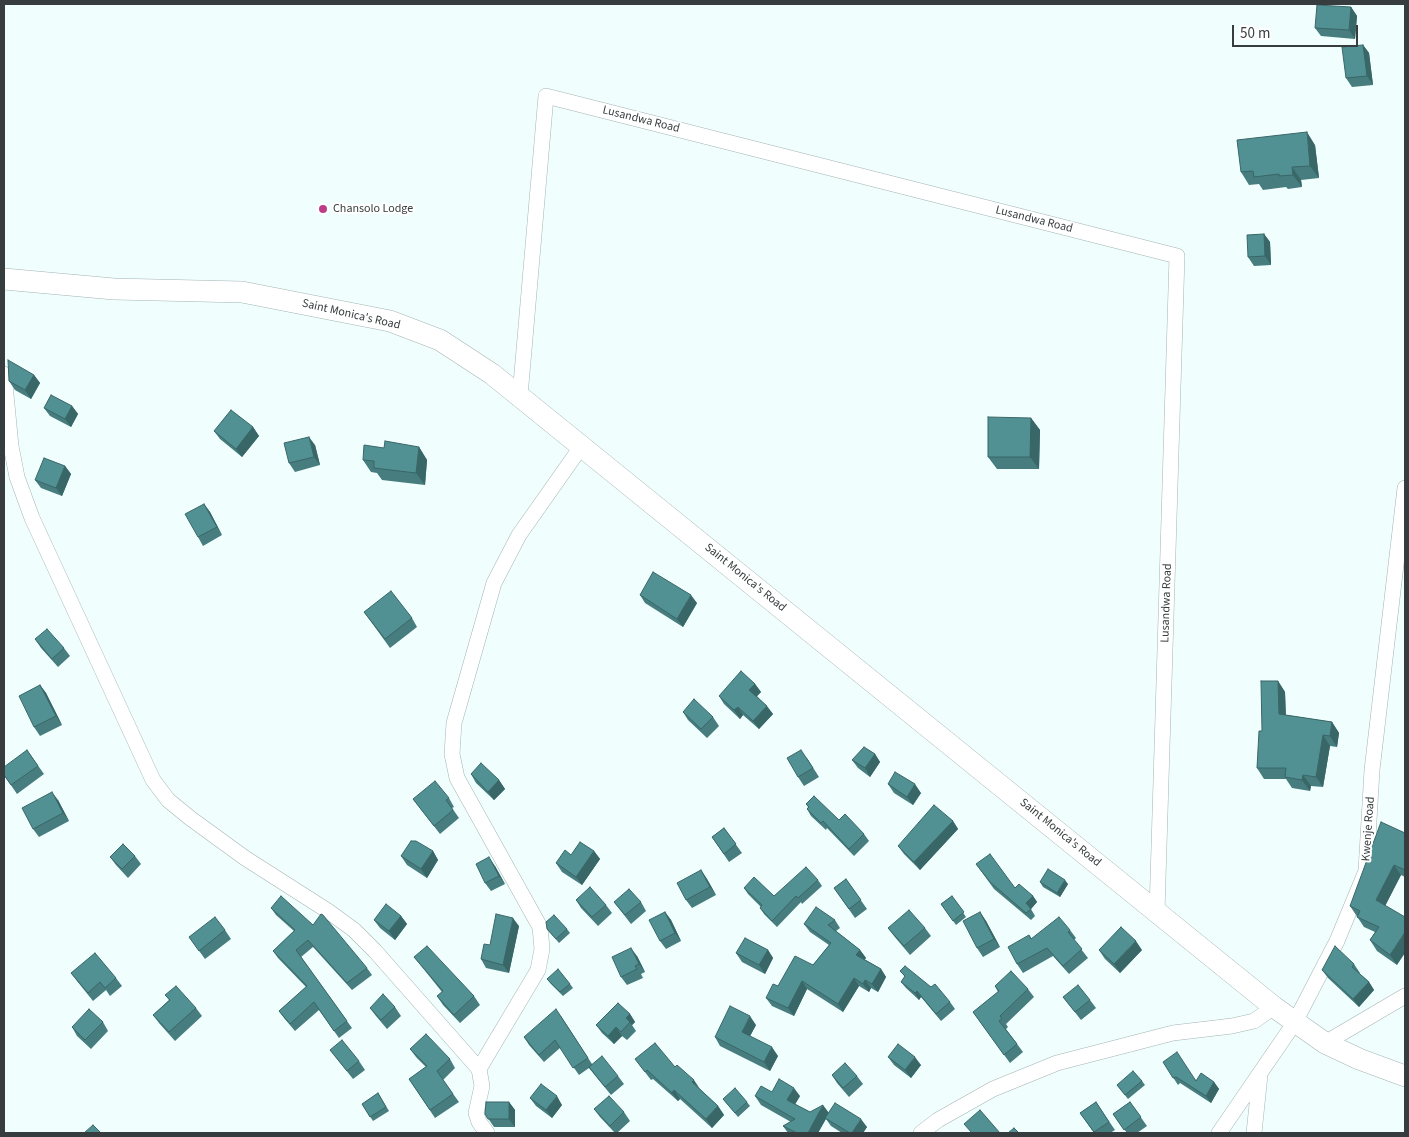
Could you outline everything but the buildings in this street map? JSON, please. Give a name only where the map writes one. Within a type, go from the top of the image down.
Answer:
[{"type":"street","name":"Lusandwa Road","points":[[520,396],[546,96],[1177,256],[1157,912]]},
{"type":"street","name":"Saint Monica's Road","points":[[4,279],[114,289],[242,292],[390,321],[440,340],[492,374],[520,396],[1274,1008],[1325,1042],[1367,1062],[1405,1076]]},
{"type":"street","points":[[4,374],[11,446],[17,477],[32,518],[153,780],[168,800],[190,818],[245,858],[354,930],[479,1069],[482,1086],[476,1113],[479,1122],[487,1133]]},
{"type":"street","points":[[479,1069],[538,970],[541,942],[540,927],[458,778],[452,754],[454,723],[494,583],[519,535],[581,447]]},
{"type":"street","name":"Kwenje Road","points":[[1219,1133],[1295,1022],[1337,941],[1366,871],[1372,770],[1405,488]]},
{"type":"street","points":[[1325,1042],[1405,996]]},
{"type":"street","points":[[921,1133],[938,1120],[993,1088],[1057,1063],[1173,1033],[1232,1026],[1254,1021],[1274,1008]]},
{"type":"street","points":[[1254,1133],[1260,1072]]},
{"type":"place","name":"Chansolo Lodge","points":[[323,209]]}]
